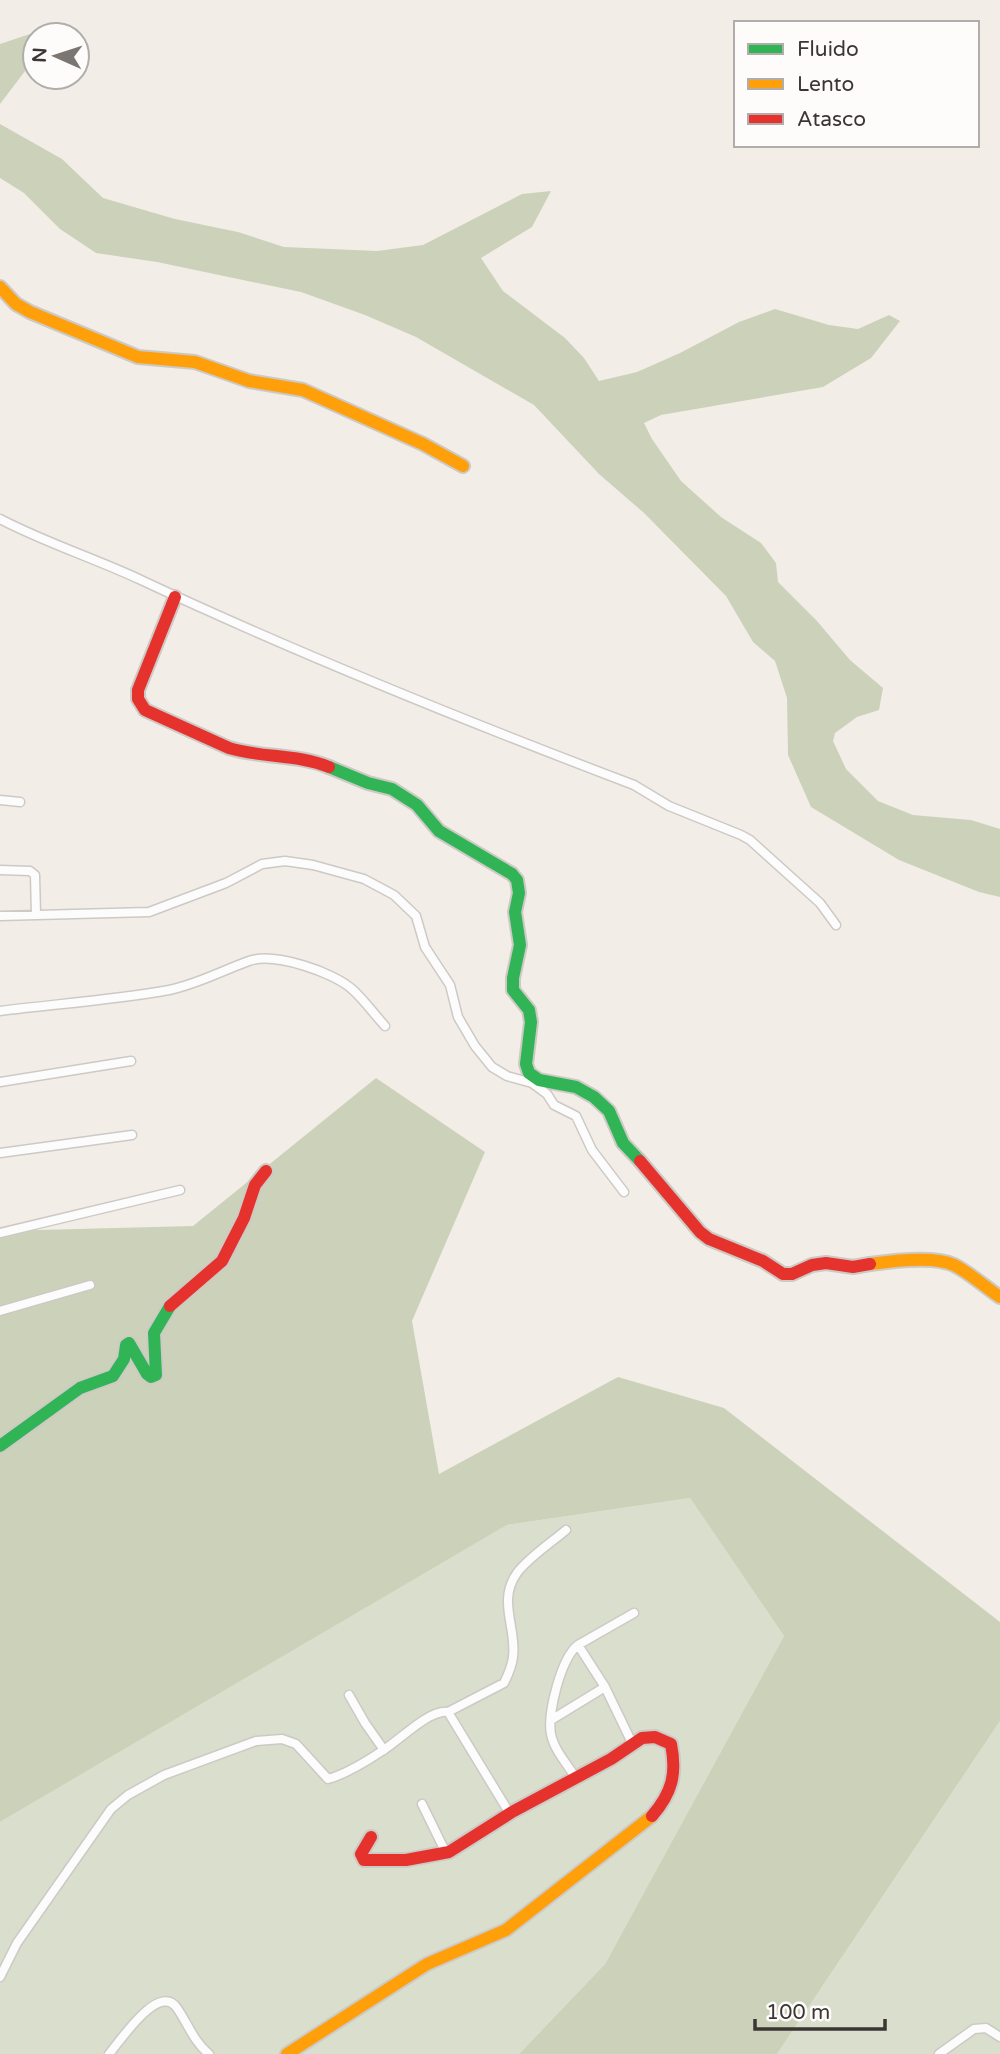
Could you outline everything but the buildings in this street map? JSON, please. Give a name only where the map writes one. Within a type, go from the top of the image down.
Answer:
[{"type":"street","points":[[0,287],[16,304],[30,312],[138,357],[195,362],[249,381],[303,390],[423,444],[463,466]]},
{"type":"street","points":[[0,519],[39,539],[138,579],[380,686],[634,785],[669,806],[741,835],[820,903],[835,925]]},
{"type":"street","points":[[175,597],[138,690],[138,699],[145,710],[229,748],[320,763],[368,783],[392,789],[417,805],[439,831],[496,863],[517,880],[519,893],[515,912],[520,945],[513,990],[529,1010],[531,1022],[526,1064],[531,1078],[554,1105],[576,1116],[592,1150],[624,1192]]},
{"type":"street","points":[[0,800],[20,802]]},
{"type":"street","points":[[0,916],[149,912],[226,883],[262,864],[285,861],[313,864],[364,879],[394,895],[416,916],[425,947],[450,985],[458,1017],[475,1046],[492,1067],[507,1076],[576,1087],[594,1097],[608,1111],[623,1143],[700,1233],[709,1239],[764,1261],[788,1275],[812,1265],[826,1263],[853,1267],[889,1261],[952,1264],[1000,1297]]},
{"type":"street","points":[[0,870],[30,871],[35,875],[36,915]]},
{"type":"street","points":[[0,1011],[166,990],[195,984],[250,961],[275,958],[330,976],[352,988],[385,1026]]},
{"type":"street","points":[[0,1082],[131,1061]]},
{"type":"street","points":[[0,1153],[132,1135]]},
{"type":"street","points":[[0,1446],[80,1388],[113,1376],[124,1359],[126,1345],[129,1343],[147,1374],[151,1377],[156,1375],[156,1328],[183,1292],[216,1269],[226,1256],[247,1212],[251,1189],[266,1171]]},
{"type":"street","points":[[0,1233],[180,1190]]},
{"type":"street","points":[[0,1311],[90,1285]]},
{"type":"street","points":[[0,1977],[17,1943],[111,1809],[164,1775],[256,1741],[282,1739],[296,1744],[312,1760],[324,1778],[328,1779],[384,1750],[412,1728],[442,1711],[449,1712],[504,1683],[513,1657],[507,1600],[511,1585],[518,1572],[566,1530]]},
{"type":"street","points":[[576,1778],[554,1746],[550,1732],[562,1668],[571,1650],[634,1613]]},
{"type":"street","points":[[578,1645],[606,1687],[633,1745]]},
{"type":"street","points":[[551,1720],[606,1687]]},
{"type":"street","points":[[349,1695],[384,1750]]},
{"type":"street","points":[[449,1712],[510,1814]]},
{"type":"street","points":[[287,2054],[427,1964],[506,1930],[644,1824],[661,1806],[675,1779],[675,1760],[671,1744],[655,1737],[642,1738],[510,1814],[477,1838],[446,1853],[398,1860],[364,1860],[361,1854],[371,1837]]},
{"type":"street","points":[[422,1804],[446,1853]]},
{"type":"street","points":[[109,2054],[148,2009],[159,2001],[176,2005],[192,2033],[209,2054]]},
{"type":"street","points":[[939,2054],[974,2029],[986,2028],[1000,2036]]},
{"type":"green space","points":[[21,37],[21,76],[0,104],[0,44]]},
{"type":"green space","points":[[0,124],[62,159],[103,198],[175,219],[238,232],[284,247],[377,251],[423,245],[522,194],[551,191],[532,227],[481,258],[503,291],[565,338],[584,358],[599,381],[637,372],[739,322],[775,309],[829,325],[858,329],[889,315],[900,321],[871,358],[823,387],[661,415],[644,423],[681,481],[721,517],[761,543],[776,563],[778,582],[817,621],[850,660],[883,688],[879,710],[857,717],[835,733],[833,741],[846,769],[878,801],[913,815],[971,820],[1000,829],[1000,897],[979,892],[899,860],[811,807],[788,755],[787,698],[775,661],[753,642],[726,596],[644,513],[599,474],[534,405],[416,337],[301,292],[157,262],[96,253],[60,229],[24,193],[0,178]]},
{"type":"green space","points":[[376,1078],[485,1152],[412,1321],[439,1474],[618,1377],[724,1408],[1000,1622],[1000,1721],[777,2054],[519,2054],[605,1964],[784,1636],[690,1498],[507,1525],[0,1822],[0,1231],[193,1226]]},
{"type":"green space","points":[[690,1498],[784,1636],[605,1964],[519,2054],[0,2054],[0,1822],[507,1525]]},
{"type":"green space","points":[[1000,1721],[1000,2054],[777,2054]]},
{"type":"traffic: fast","points":[[329,767],[368,783],[392,789],[417,805],[439,831],[512,874],[517,880],[519,893],[515,912],[520,945],[513,990],[529,1010],[531,1022],[526,1064],[529,1073],[539,1080],[576,1087],[594,1097],[609,1111],[623,1143],[640,1161]]},
{"type":"traffic: fast","points":[[0,1446],[80,1388],[113,1376],[124,1359],[126,1345],[129,1343],[147,1374],[151,1377],[156,1375],[154,1333],[170,1306]]},
{"type":"traffic: slow","points":[[0,287],[16,304],[30,312],[138,357],[195,362],[249,381],[303,390],[423,444],[463,466]]},
{"type":"traffic: slow","points":[[870,1264],[913,1260],[946,1262],[966,1272],[1000,1297]]},
{"type":"traffic: slow","points":[[287,2054],[427,1964],[506,1930],[652,1816]]},
{"type":"traffic: jam","points":[[175,597],[138,690],[138,699],[145,710],[229,748],[305,760],[329,767]]},
{"type":"traffic: jam","points":[[640,1161],[700,1232],[709,1239],[763,1261],[783,1274],[792,1274],[812,1265],[826,1263],[853,1267],[870,1264]]},
{"type":"traffic: jam","points":[[170,1306],[222,1261],[244,1218],[255,1185],[266,1171]]},
{"type":"traffic: jam","points":[[371,1837],[361,1854],[364,1860],[406,1860],[449,1852],[512,1812],[611,1759],[642,1738],[655,1737],[671,1744],[673,1774],[668,1791],[652,1816]]}]
